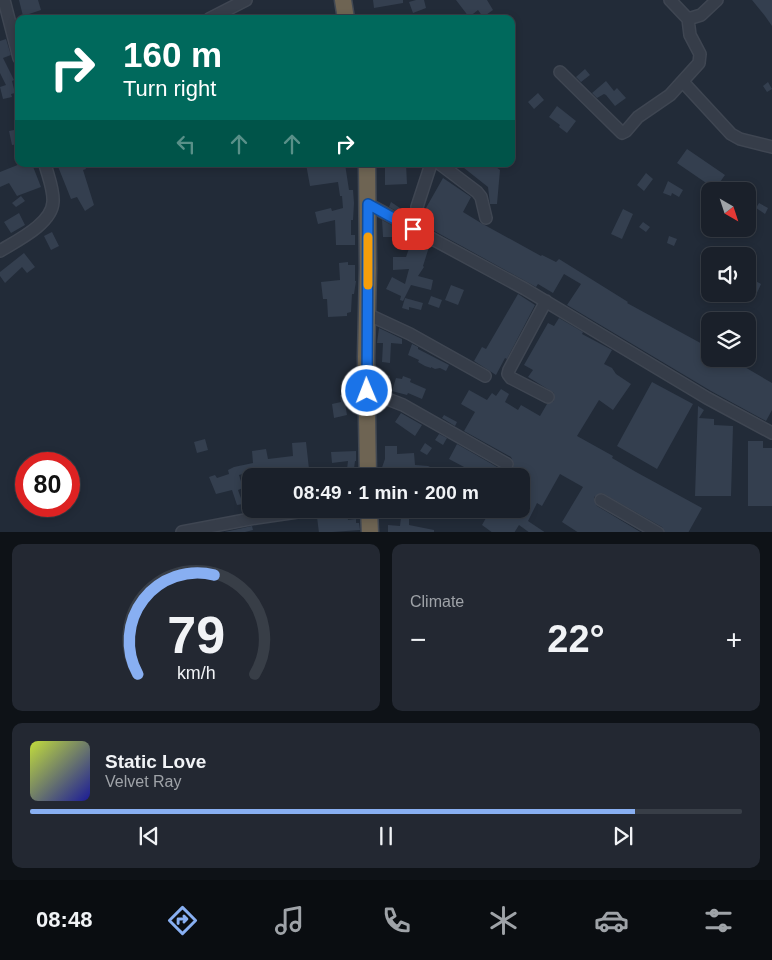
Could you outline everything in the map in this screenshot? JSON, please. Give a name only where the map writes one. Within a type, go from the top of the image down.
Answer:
[{"type":"highway","points":[[343,0],[345,15]]},
{"type":"highway","points":[[367,167],[368,468]]},
{"type":"highway","points":[[369,518],[370,532]]},
{"type":"street","points":[[4,0],[15,43]]},
{"type":"street","points":[[218,15],[246,0]]},
{"type":"street","points":[[560,72],[622,133],[626,131],[638,117],[666,99],[699,64],[700,59],[690,34],[688,19],[670,0]]},
{"type":"street","points":[[688,19],[701,15],[717,0]]},
{"type":"street","points":[[0,34],[12,31]]},
{"type":"street","points":[[683,82],[731,134],[740,139],[772,147]]},
{"type":"street","points":[[0,251],[38,226],[49,214],[53,202],[47,167]]},
{"type":"street","points":[[417,207],[430,167]]},
{"type":"street","points":[[444,167],[477,192],[481,197],[486,218]]},
{"type":"street","points":[[368,204],[546,301],[706,398],[772,433]]},
{"type":"street","points":[[546,301],[508,374],[511,378],[548,397]]},
{"type":"street","points":[[367,314],[410,334],[485,376]]},
{"type":"street","points":[[367,391],[403,405],[507,464]]},
{"type":"street","points":[[601,500],[658,532]]},
{"type":"street","points":[[182,532],[256,518]]},
{"type":"building","points":[[19,0],[38,0],[41,10],[23,15]]},
{"type":"building","points":[[373,0],[403,0],[403,3],[374,8]]},
{"type":"building","points":[[424,0],[426,8],[413,13],[409,2]]},
{"type":"building","points":[[456,0],[487,0],[493,10],[486,15],[482,15],[478,10],[472,15],[467,15]]},
{"type":"building","points":[[752,0],[772,0],[772,26],[765,16]]},
{"type":"building","points":[[6,39],[11,55],[3,58],[14,80],[12,81],[15,93],[11,94],[12,97],[3,99],[0,87],[6,85],[0,73],[0,41]]},
{"type":"building","points":[[585,69],[590,75],[581,82],[576,77]]},
{"type":"building","points":[[606,81],[614,91],[617,88],[626,98],[615,106],[606,95],[604,94],[597,98],[592,93]]},
{"type":"building","points":[[768,82],[772,89],[767,92],[763,86]]},
{"type":"building","points":[[538,93],[544,100],[534,109],[528,102]]},
{"type":"building","points":[[557,106],[576,121],[567,133],[549,117]]},
{"type":"building","points":[[15,130],[15,145],[12,145],[9,131]]},
{"type":"building","points":[[687,149],[725,175],[720,182],[705,182],[677,163]]},
{"type":"building","points":[[15,166],[33,167],[41,187],[17,196],[9,183],[0,187],[0,172]]},
{"type":"building","points":[[58,167],[85,167],[86,169],[83,170],[94,205],[85,211],[77,197],[71,199]]},
{"type":"building","points":[[307,167],[345,167],[349,190],[353,190],[354,203],[351,235],[355,235],[355,245],[336,245],[335,220],[318,224],[315,212],[331,208],[332,211],[343,208],[338,182],[310,186]]},
{"type":"building","points":[[385,167],[406,167],[407,184],[385,185]]},
{"type":"building","points":[[463,167],[496,167],[500,170],[497,204],[490,204],[488,187]]},
{"type":"building","points":[[646,173],[653,179],[644,191],[637,185]]},
{"type":"building","points":[[443,178],[471,197],[463,212],[541,256],[556,262],[559,259],[627,303],[701,343],[701,367],[745,367],[772,383],[772,410],[766,421],[711,391],[567,305],[581,284],[564,274],[553,293],[538,284],[536,287],[418,222]]},
{"type":"building","points":[[668,181],[683,190],[679,197],[672,193],[671,196],[663,193]]},
{"type":"building","points":[[21,196],[25,201],[16,207],[12,203]]},
{"type":"building","points":[[391,202],[400,208],[398,212],[389,207]]},
{"type":"building","points":[[759,203],[768,208],[765,214],[756,208]]},
{"type":"building","points":[[623,209],[633,214],[622,239],[611,234]]},
{"type":"building","points":[[19,213],[25,225],[11,233],[4,222]]},
{"type":"building","points":[[382,220],[399,229],[399,232],[395,232],[395,237],[383,237]]},
{"type":"building","points":[[643,222],[650,227],[646,232],[639,227]]},
{"type":"building","points":[[52,232],[59,246],[51,250],[44,236]]},
{"type":"building","points":[[669,236],[677,239],[674,246],[667,243]]},
{"type":"building","points":[[413,237],[425,243],[424,246],[429,247],[424,267],[418,276],[433,280],[431,290],[411,285],[403,301],[400,300],[401,296],[386,289],[392,277],[405,284],[409,269],[393,270],[393,257],[406,257]]},
{"type":"building","points":[[24,253],[35,267],[27,273],[22,267],[5,283],[0,276],[0,272]]},
{"type":"building","points":[[348,262],[348,265],[355,265],[356,281],[354,294],[352,294],[351,312],[347,313],[347,316],[328,317],[327,299],[323,299],[321,282],[340,280],[339,263]]},
{"type":"building","points":[[756,281],[761,284],[756,295]]},
{"type":"building","points":[[451,285],[464,290],[458,305],[445,300]]},
{"type":"building","points":[[518,294],[535,305],[507,359],[505,358],[496,375],[474,361],[482,347],[486,349]]},
{"type":"building","points":[[431,296],[442,300],[439,308],[428,304]]},
{"type":"building","points":[[405,298],[423,303],[421,310],[409,307],[409,310],[402,308]]},
{"type":"building","points":[[559,318],[583,332],[582,334],[612,350],[604,364],[612,368],[616,374],[631,384],[613,410],[599,400],[577,436],[613,456],[612,458],[636,472],[702,508],[689,532],[664,532],[662,527],[602,493],[594,497],[597,506],[640,532],[577,532],[562,522],[583,487],[560,474],[542,506],[537,503],[530,517],[530,468],[512,468],[514,464],[511,457],[464,431],[475,412],[461,404],[469,390],[487,400],[492,393],[496,396],[501,389],[509,394],[505,402],[518,410],[521,405],[540,416],[547,404],[554,401],[554,393],[528,377],[533,370],[524,365],[548,323],[554,326]]},
{"type":"building","points":[[379,328],[402,339],[402,344],[391,343],[390,363],[382,362],[383,343],[377,343]]},
{"type":"building","points":[[412,344],[449,365],[446,371],[440,368],[435,369],[425,366],[418,362],[419,360],[408,355]]},
{"type":"building","points":[[380,373],[390,376],[389,390],[377,386]]},
{"type":"building","points":[[403,376],[411,379],[410,382],[426,389],[422,399],[408,393],[407,395],[392,391],[396,378],[402,379]]},
{"type":"building","points":[[652,382],[693,404],[657,469],[617,446]]},
{"type":"building","points":[[355,394],[355,402],[345,403],[347,415],[334,418],[332,404],[341,402],[340,395]]},
{"type":"building","points":[[698,406],[704,410],[699,418],[714,419],[714,425],[733,426],[731,496],[695,496]]},
{"type":"building","points":[[401,413],[422,425],[415,436],[395,422]]},
{"type":"building","points":[[444,415],[457,422],[455,426],[442,418]]},
{"type":"building","points":[[439,434],[447,438],[443,445],[435,440]]},
{"type":"building","points":[[205,439],[208,450],[197,453],[194,442]]},
{"type":"building","points":[[748,441],[763,441],[763,448],[772,448],[772,506],[748,506]]},
{"type":"building","points":[[306,442],[309,468],[242,468],[242,474],[239,475],[242,488],[238,490],[242,504],[237,505],[232,490],[216,494],[209,477],[215,475],[217,478],[229,474],[228,470],[234,467],[253,463],[252,451],[266,449],[268,459],[293,456],[292,443]]},
{"type":"building","points":[[425,443],[432,448],[427,455],[420,451]]},
{"type":"building","points":[[457,444],[499,468],[466,468],[449,459]]},
{"type":"building","points":[[385,446],[397,446],[397,454],[414,453],[415,465],[432,468],[382,468],[385,459]]},
{"type":"building","points":[[356,451],[354,468],[347,468],[348,461],[332,463],[331,452]]},
{"type":"building","points":[[317,518],[356,519],[360,530],[333,532],[319,532]]},
{"type":"building","points":[[401,518],[409,518],[409,525],[434,530],[434,532],[388,532],[388,525],[400,526]]},
{"type":"building","points":[[486,518],[530,518],[528,521],[544,532],[529,532],[519,525],[515,532],[492,532],[482,525]]},
{"type":"building","points":[[252,526],[253,530],[245,532],[225,532]]},
{"type":"slow traffic","points":[[368,237],[368,285]]},
{"type":"route","points":[[367,391],[368,204],[413,229]]}]
